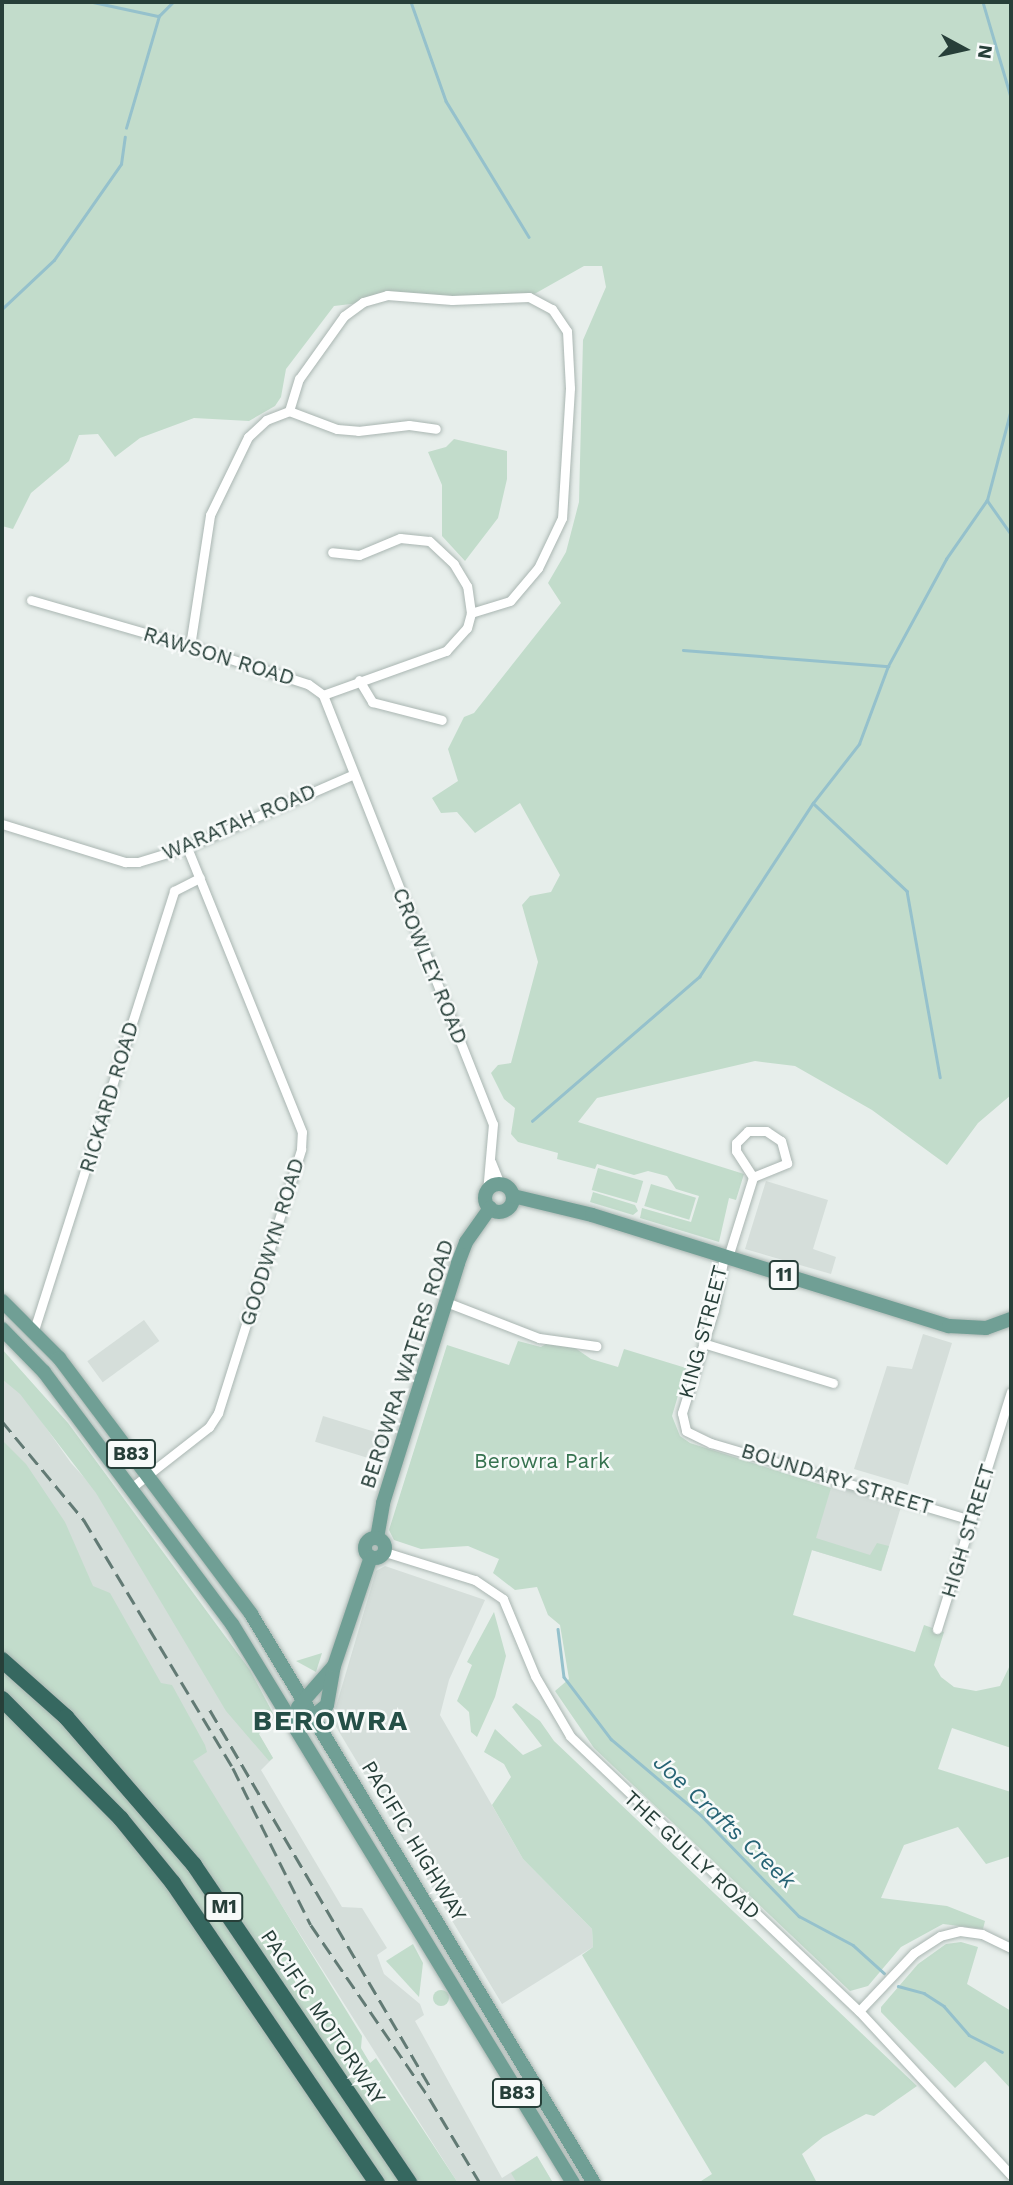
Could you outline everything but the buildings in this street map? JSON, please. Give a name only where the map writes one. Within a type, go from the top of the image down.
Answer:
[{"type":"highway","name":"PACIFIC MOTORWAY","points":[[2,1660],[66,1717],[194,1865],[409,2183]]},
{"type":"highway","name":"M1","points":[[2,1699],[121,1819],[173,1883],[377,2183]]},
{"type":"main road","points":[[493,1188],[513,1196],[506,1210],[490,1208],[493,1188]]},
{"type":"main road","name":"11","points":[[513,1196],[530,1197],[949,1326],[986,1328],[1011,1319]]},
{"type":"main road","name":"BEROWRA WATERS ROAD","points":[[378,1554],[366,1547],[377,1538],[383,1503],[466,1242],[490,1208]]},
{"type":"main road","name":"PACIFIC HIGHWAY","points":[[2,1301],[34,1330],[251,1614],[315,1716],[594,2183]]},
{"type":"main road","name":"PACIFIC HIGHWAY","points":[[2,1329],[44,1372],[232,1624],[294,1720],[573,2183]]},
{"type":"main road","points":[[294,1720],[315,1716],[327,1705],[334,1666],[378,1554]]},
{"type":"main road","points":[[294,1720],[305,1700],[334,1666]]},
{"type":"street","points":[[289,411],[299,379],[324,339],[363,302],[387,295],[452,300],[516,296],[540,300],[552,309],[567,331],[570,350],[562,518],[538,568],[510,601],[471,613]]},
{"type":"street","points":[[190,646],[210,515],[248,437],[266,420],[289,411],[337,429],[358,431],[409,425],[436,429]]},
{"type":"street","points":[[332,552],[359,555],[400,538],[429,541],[454,564],[467,586],[471,613],[467,628],[446,650],[323,695],[354,774]]},
{"type":"street","name":"RAWSON ROAD","points":[[31,600],[190,646],[308,684],[323,695]]},
{"type":"street","points":[[359,680],[372,702],[442,720]]},
{"type":"street","name":"WARATAH ROAD","points":[[2,824],[124,862],[144,861],[187,847],[354,774]]},
{"type":"street","name":"CROWLEY ROAD","points":[[354,774],[493,1124],[493,1188]]},
{"type":"street","name":"GOODWYN ROAD","points":[[131,1488],[209,1427],[218,1413],[301,1149],[302,1132],[187,847]]},
{"type":"street","name":"RICKARD ROAD","points":[[34,1330],[174,891],[200,878]]},
{"type":"street","points":[[766,1131],[781,1141],[787,1163],[753,1177],[736,1151],[736,1143],[748,1132],[766,1131]]},
{"type":"street","name":"CROWLEY ROAD","points":[[491,1160],[493,1188]]},
{"type":"street","name":"KING STREET","points":[[702,1440],[685,1431],[681,1420],[726,1257],[753,1177]]},
{"type":"street","points":[[446,1302],[539,1338],[596,1346]]},
{"type":"street","points":[[704,1343],[833,1383]]},
{"type":"street","name":"HIGH STREET","points":[[937,1629],[1011,1392]]},
{"type":"street","name":"BOUNDARY STREET","points":[[702,1440],[971,1520]]},
{"type":"street","name":"THE GULLY ROAD","points":[[378,1554],[475,1580],[495,1592],[511,1609],[535,1676],[570,1736],[859,2011],[1011,2175]]},
{"type":"street","points":[[859,2011],[919,1948],[940,1936],[960,1931],[982,1934],[1011,1948]]},
{"type":"shaded area","points":[[766,1181],[828,1200],[813,1249],[836,1257],[831,1274],[745,1249]]},
{"type":"shaded area","points":[[144,1320],[159,1341],[103,1382],[87,1361]]},
{"type":"shaded area","points":[[923,1334],[952,1343],[908,1485],[854,1469],[887,1366],[912,1369]]},
{"type":"shaded area","points":[[2,1375],[18,1388],[71,1463],[144,1543],[273,1758],[261,1770],[342,1907],[362,1908],[387,1948],[377,1955],[384,1974],[420,2004],[424,2015],[415,2021],[502,2178],[537,2156],[553,2183],[458,2183],[2,1465]]},
{"type":"shaded area","points":[[323,1416],[390,1436],[382,1462],[315,1442]]},
{"type":"shaded area","points":[[832,1483],[902,1504],[881,1571],[812,1550]]},
{"type":"shaded area","points":[[385,1566],[485,1600],[449,1680],[440,1715],[523,1859],[592,1929],[593,1947],[502,2004],[332,1720],[376,1571]]},
{"type":"green space","points":[[2,2],[1011,2],[1011,1095],[978,1123],[947,1165],[872,1110],[795,1066],[755,1061],[597,1098],[578,1122],[744,1174],[736,1200],[729,1198],[719,1242],[640,1218],[642,1208],[691,1222],[699,1196],[676,1189],[667,1176],[648,1171],[634,1175],[597,1164],[595,1169],[557,1159],[558,1153],[518,1142],[511,1134],[515,1108],[504,1099],[491,1073],[498,1065],[511,1063],[538,962],[522,905],[530,896],[551,892],[560,875],[520,803],[475,833],[457,812],[441,813],[432,798],[458,781],[448,749],[464,717],[474,713],[561,603],[548,583],[566,552],[579,502],[583,340],[606,287],[602,266],[584,266],[529,297],[411,297],[334,306],[286,369],[281,397],[275,406],[249,421],[194,418],[140,438],[115,457],[98,434],[79,435],[69,461],[31,493],[13,529],[2,526]]},
{"type":"green space","points":[[454,439],[507,451],[507,479],[498,518],[465,561],[442,536],[442,485],[428,452],[446,447]]},
{"type":"green space","points":[[598,1168],[643,1181],[637,1203],[592,1190]]},
{"type":"green space","points":[[651,1184],[696,1198],[689,1220],[644,1206]]},
{"type":"green space","points":[[593,1192],[635,1205],[638,1211],[633,1215],[590,1202]]},
{"type":"green space","name":"Berowra Park","points":[[518,1341],[541,1347],[551,1341],[565,1341],[591,1359],[618,1367],[624,1349],[686,1368],[672,1416],[680,1436],[690,1443],[831,1488],[816,1538],[870,1555],[877,1543],[889,1546],[881,1571],[812,1550],[793,1615],[915,1652],[924,1625],[944,1632],[934,1665],[941,1677],[954,1687],[976,1691],[1000,1686],[1011,1663],[1011,1748],[952,1728],[938,1769],[1011,1792],[1011,1856],[986,1864],[958,1827],[904,1845],[881,1898],[947,1906],[985,1921],[983,1929],[943,1924],[901,1947],[868,1986],[850,1991],[594,1748],[555,1691],[569,1679],[560,1625],[548,1615],[537,1587],[515,1590],[493,1573],[499,1559],[468,1546],[421,1549],[394,1540],[389,1530],[447,1345],[509,1365]]},
{"type":"green space","points":[[2,1349],[68,1423],[250,1670],[275,1717],[259,1734],[273,1758],[269,1761],[226,1711],[96,1493],[20,1394],[2,1379]]},
{"type":"green space","points":[[2,1440],[26,1464],[65,1522],[93,1586],[110,1593],[161,1683],[172,1685],[207,1752],[193,1761],[362,2036],[361,2048],[370,2063],[376,2058],[458,2183],[2,2183]]},
{"type":"green space","points":[[494,1612],[506,1656],[495,1697],[477,1737],[471,1732],[469,1712],[457,1701],[472,1665],[467,1662]]},
{"type":"green space","points":[[322,1653],[316,1672],[296,1661]]},
{"type":"green space","points":[[516,1703],[540,1721],[554,1741],[917,2086],[874,2116],[866,2114],[823,2137],[802,2154],[817,2183],[698,2183],[712,2174],[582,1955],[593,1947],[592,1929],[523,1859],[492,1805],[511,1777],[504,1764],[484,1752],[495,1729],[523,1755],[542,1746],[512,1707]]},
{"type":"green space","points":[[961,1942],[978,1947],[967,1984],[1011,2011],[1011,2089],[985,2061],[955,2088],[881,2012],[881,2007],[918,1964],[946,1944]]},
{"type":"green space","points":[[413,1944],[423,1963],[419,1997],[386,1961]]},
{"type":"green space","points":[[441,1990],[449,1998],[441,2006],[433,1998]]},
{"type":"green space","points":[[537,2156],[553,2183],[517,2183],[511,2173]]},
{"type":"waterway","points":[[93,2],[158,16]]},
{"type":"waterway","points":[[126,128],[159,16],[173,2]]},
{"type":"waterway","points":[[411,2],[446,101],[529,237]]},
{"type":"waterway","points":[[983,2],[1011,97]]},
{"type":"waterway","points":[[2,309],[54,260],[121,164],[125,137]]},
{"type":"waterway","points":[[532,1121],[699,977],[813,803],[859,744],[888,666],[946,559],[987,500],[1011,409]]},
{"type":"waterway","points":[[987,500],[1011,534]]},
{"type":"waterway","points":[[683,650],[888,666]]},
{"type":"waterway","points":[[813,803],[907,891],[940,1077]]},
{"type":"waterway","name":"Joe Crafts Creek","points":[[558,1629],[564,1677],[611,1739],[701,1815],[799,1916],[853,1945],[884,1973]]},
{"type":"waterway","name":"Joe Crafts Creek","points":[[898,1986],[924,1993],[944,2006],[969,2035],[1002,2052]]},
{"type":"railway","points":[[2,1421],[84,1520],[233,1768],[311,1925],[430,2099],[480,2183]]},
{"type":"railway","points":[[210,1710],[430,2087]]},
{"type":"district","name":"BEROWRA","points":[[331,1721]]}]
